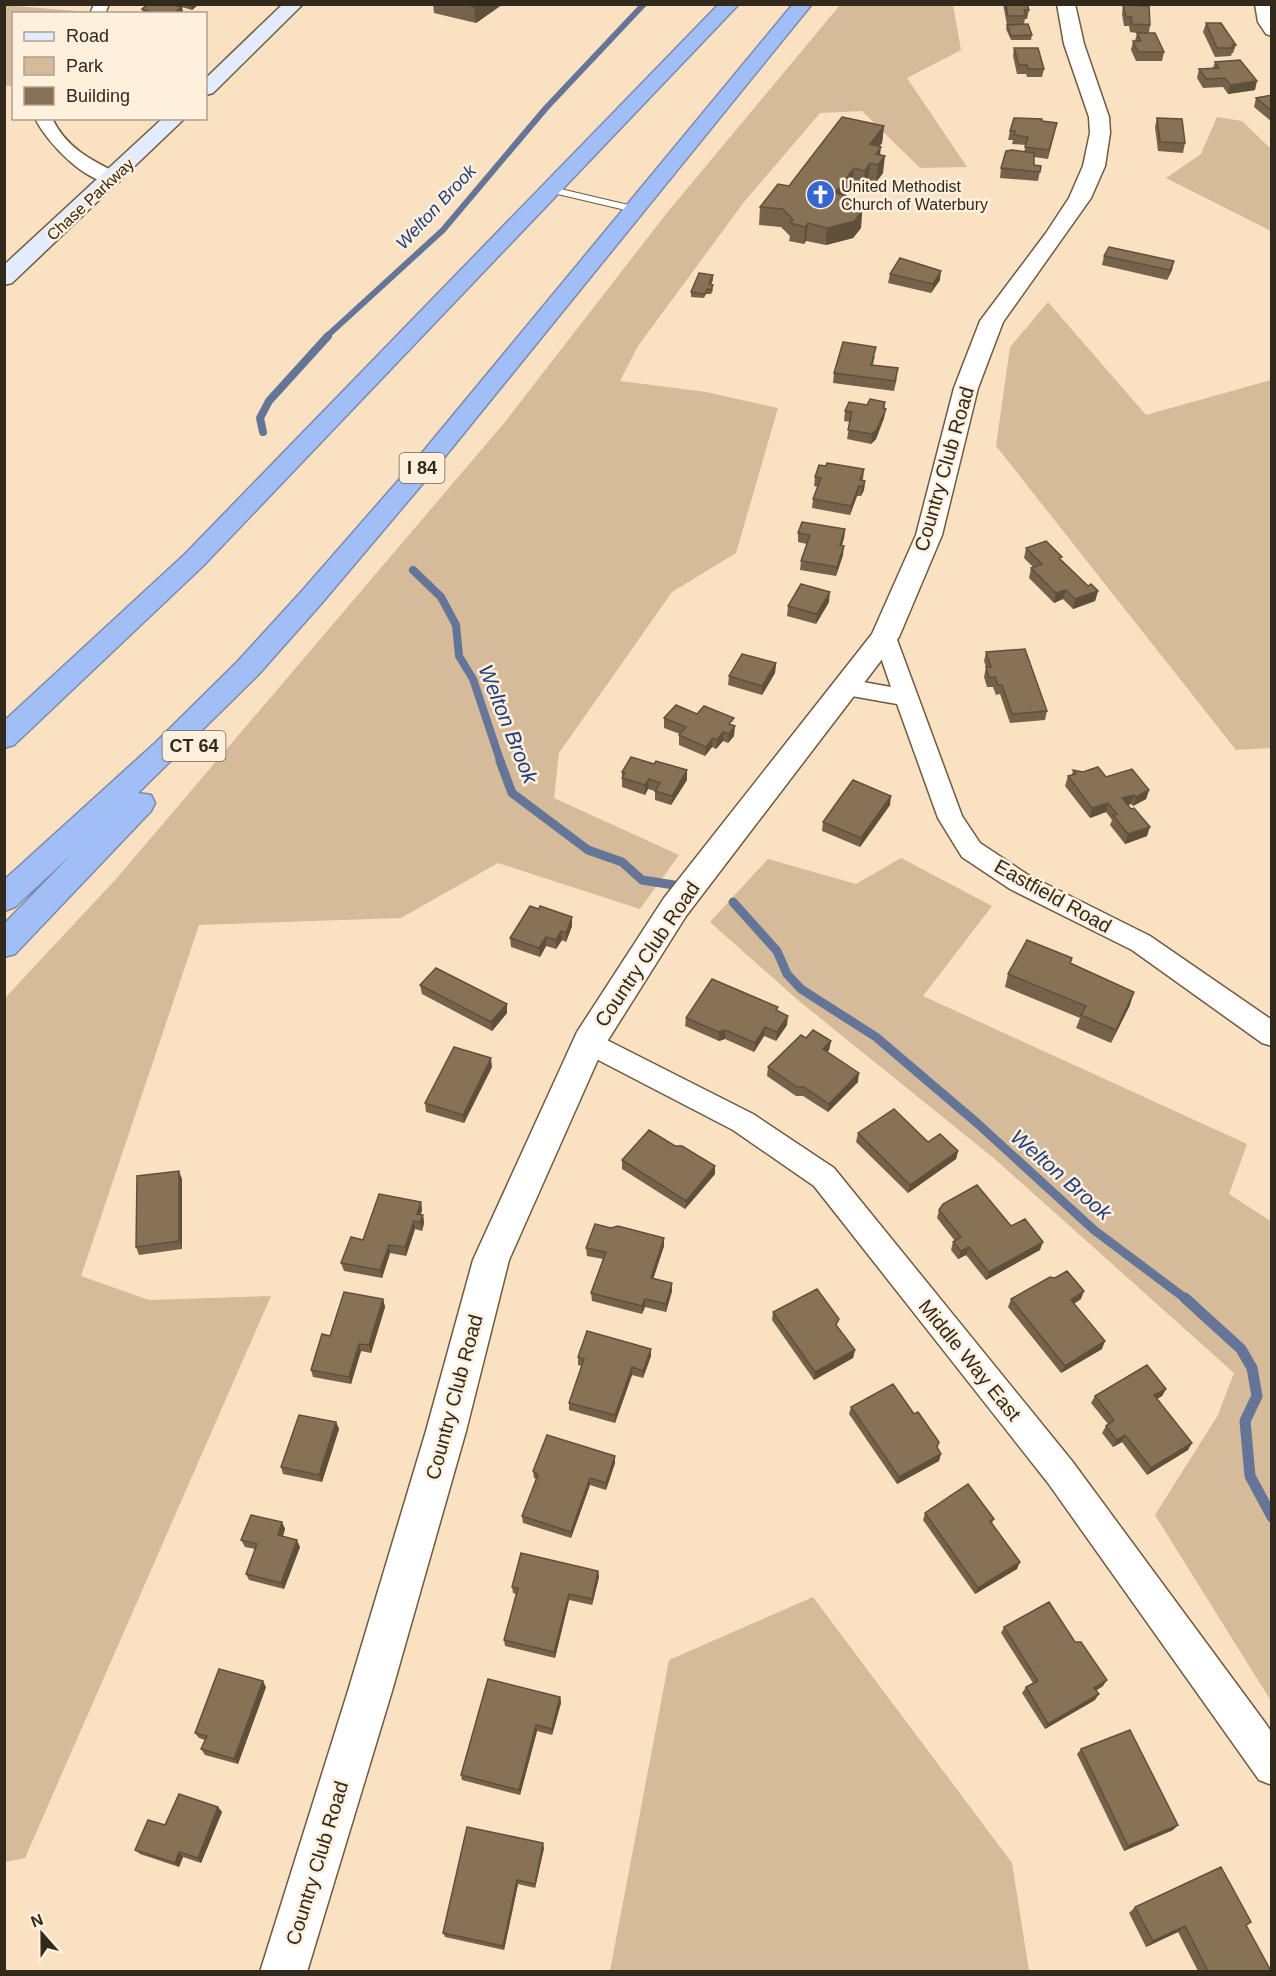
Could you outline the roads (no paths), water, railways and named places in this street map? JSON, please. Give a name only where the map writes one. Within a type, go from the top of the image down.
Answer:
[{"type":"highway","points":[[552,190],[687,30],[705,4]]},
{"type":"highway","points":[[4,738],[194,560],[730,4]]},
{"type":"highway","name":"I 84","points":[[4,898],[165,750],[239,676],[368,533],[803,4]]},
{"type":"highway","name":"CT 64","points":[[4,945],[195,745],[267,662],[368,533]]},
{"type":"main road","points":[[207,88],[294,4]]},
{"type":"main road","name":"Chase Parkway","points":[[4,278],[173,120]]},
{"type":"street","name":"Country Club Road","points":[[283,1971],[370,1691],[443,1442],[491,1260],[589,1042],[675,907],[885,637],[928,535],[966,388],[992,321],[1074,208],[1094,166],[1100,133],[1099,117],[1074,44],[1066,4]]},
{"type":"street","points":[[1263,4],[1266,22],[1272,31]]},
{"type":"street","points":[[44,120],[50,134],[69,156],[113,178]]},
{"type":"street","name":"Eastfield Road","points":[[885,637],[950,818],[971,850],[1019,882],[1141,944],[1272,1035]]},
{"type":"street","points":[[846,687],[908,698]]},
{"type":"street","name":"Middle Way East","points":[[589,1042],[743,1122],[824,1177],[1060,1472],[1253,1737],[1272,1767]]},
{"type":"lane","points":[[552,190],[634,209]]},
{"type":"waterway","name":"Welton Brook","points":[[326,337],[443,230],[546,108],[644,4]]},
{"type":"waterway","name":"Welton Brook","points":[[263,432],[260,418],[269,401],[328,336]]},
{"type":"waterway","name":"Welton Brook","points":[[413,570],[441,597],[456,625],[459,656],[473,679],[501,763]]},
{"type":"waterway","name":"Welton Brook","points":[[500,761],[512,793],[588,850],[622,862],[642,880],[674,885]]},
{"type":"waterway","name":"Welton Brook","points":[[733,902],[777,951],[787,974],[801,989],[876,1037],[977,1123],[1094,1230],[1186,1299]]},
{"type":"waterway","name":"Welton Brook","points":[[1185,1298],[1241,1349],[1252,1368],[1257,1396],[1245,1421],[1250,1476],[1272,1517]]},
{"type":"place","name":"United Methodist Church of Waterbury","points":[[820,195]]}]
